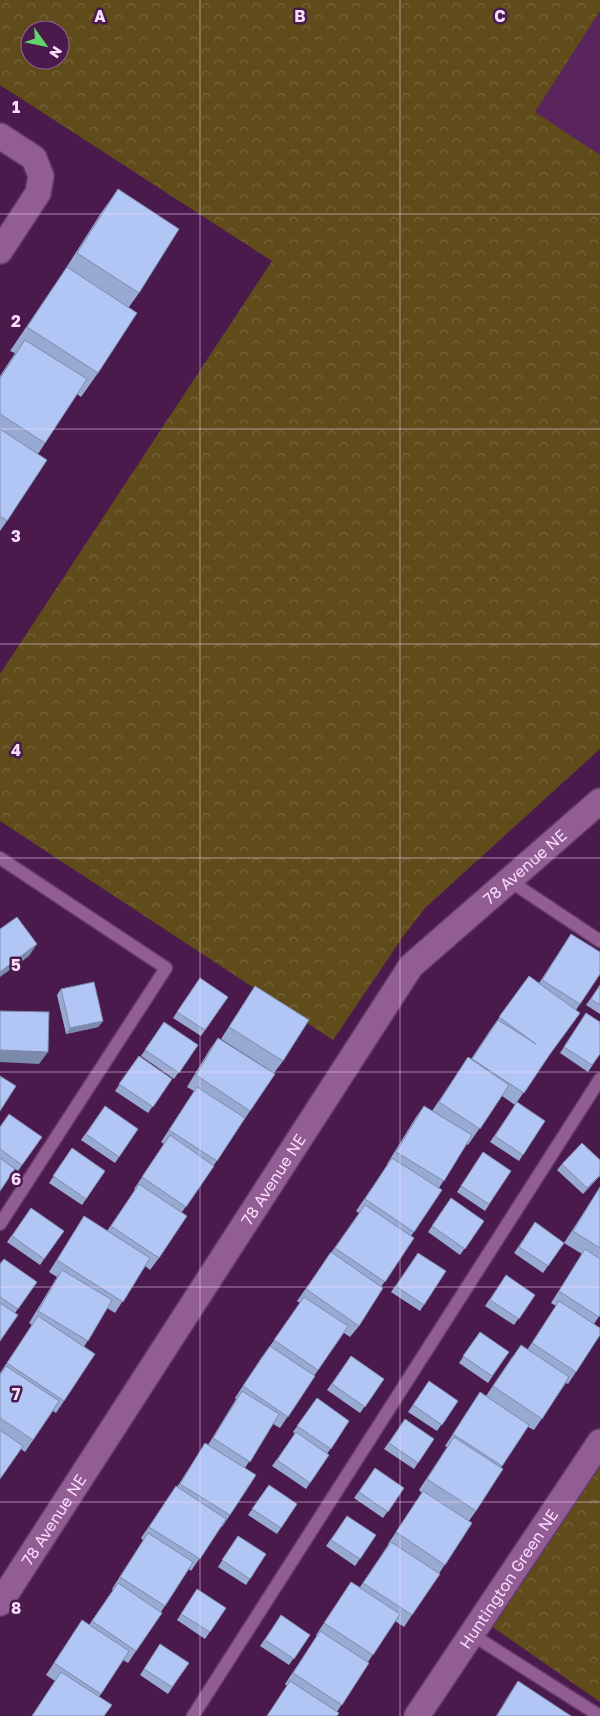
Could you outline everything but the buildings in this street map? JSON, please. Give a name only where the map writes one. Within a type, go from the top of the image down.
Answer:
[{"type":"street","points":[[0,136],[34,158],[41,176],[38,193],[0,251]]},
{"type":"street","name":"78 Avenue NE","points":[[0,1604],[411,966],[600,801]]},
{"type":"street","name":"Huntington Green NE","points":[[417,1716],[600,1442]]},
{"type":"lane","points":[[0,858],[166,968],[0,1224]]},
{"type":"lane","points":[[510,880],[600,941]]},
{"type":"lane","points":[[193,1716],[600,1079]]},
{"type":"lane","points":[[472,1634],[600,1716]]},
{"type":"shaded area","points":[[600,11],[600,155],[535,112]]},
{"type":"green space","points":[[0,0],[600,0],[600,11],[535,112],[600,155],[600,749],[425,908],[402,938],[333,1040],[0,821],[0,674],[272,261],[0,85]]},
{"type":"green space","points":[[600,1442],[600,1702],[481,1619]]}]
